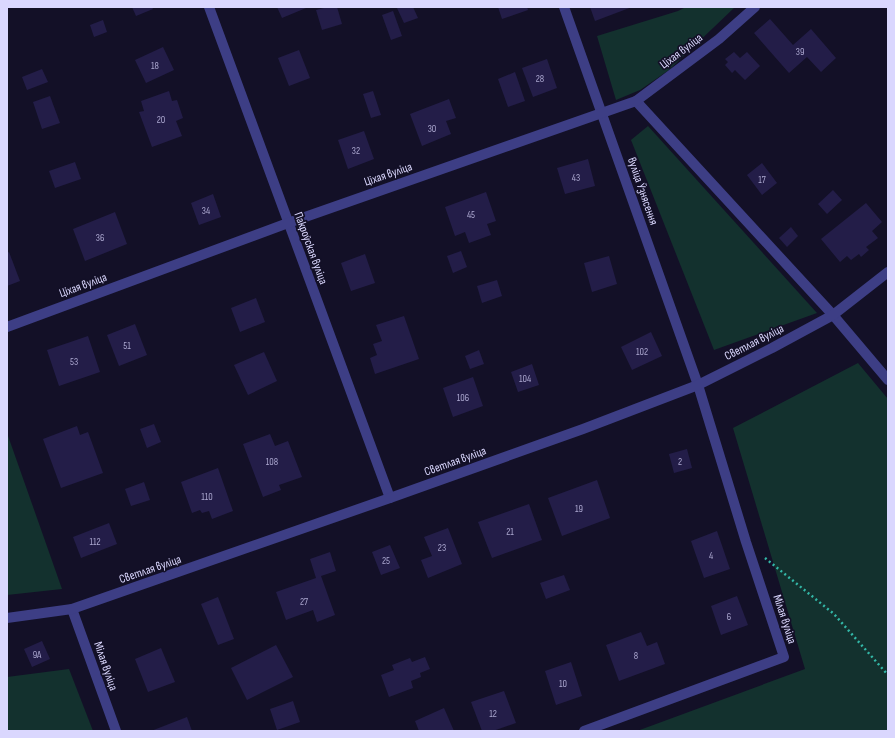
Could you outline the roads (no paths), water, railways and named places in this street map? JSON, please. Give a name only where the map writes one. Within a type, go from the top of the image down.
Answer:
[{"type":"street","name":"Пакроўская вуліца","points":[[209,7],[390,498]]},
{"type":"street","name":"вуліца Ўзнясення","points":[[564,7],[698,385]]},
{"type":"street","name":"Ціхая вуліца","points":[[7,327],[288,223],[636,101],[719,39],[755,7]]},
{"type":"street","points":[[636,101],[833,315],[888,380]]},
{"type":"street","name":"Светлая вуліца","points":[[7,618],[72,609],[583,429],[698,385],[772,348],[833,315],[888,272]]},
{"type":"street","name":"Мілая вуліца","points":[[584,731],[784,657],[746,542],[698,385]]},
{"type":"street","name":"Мілая вуліца","points":[[72,609],[116,731]]}]
